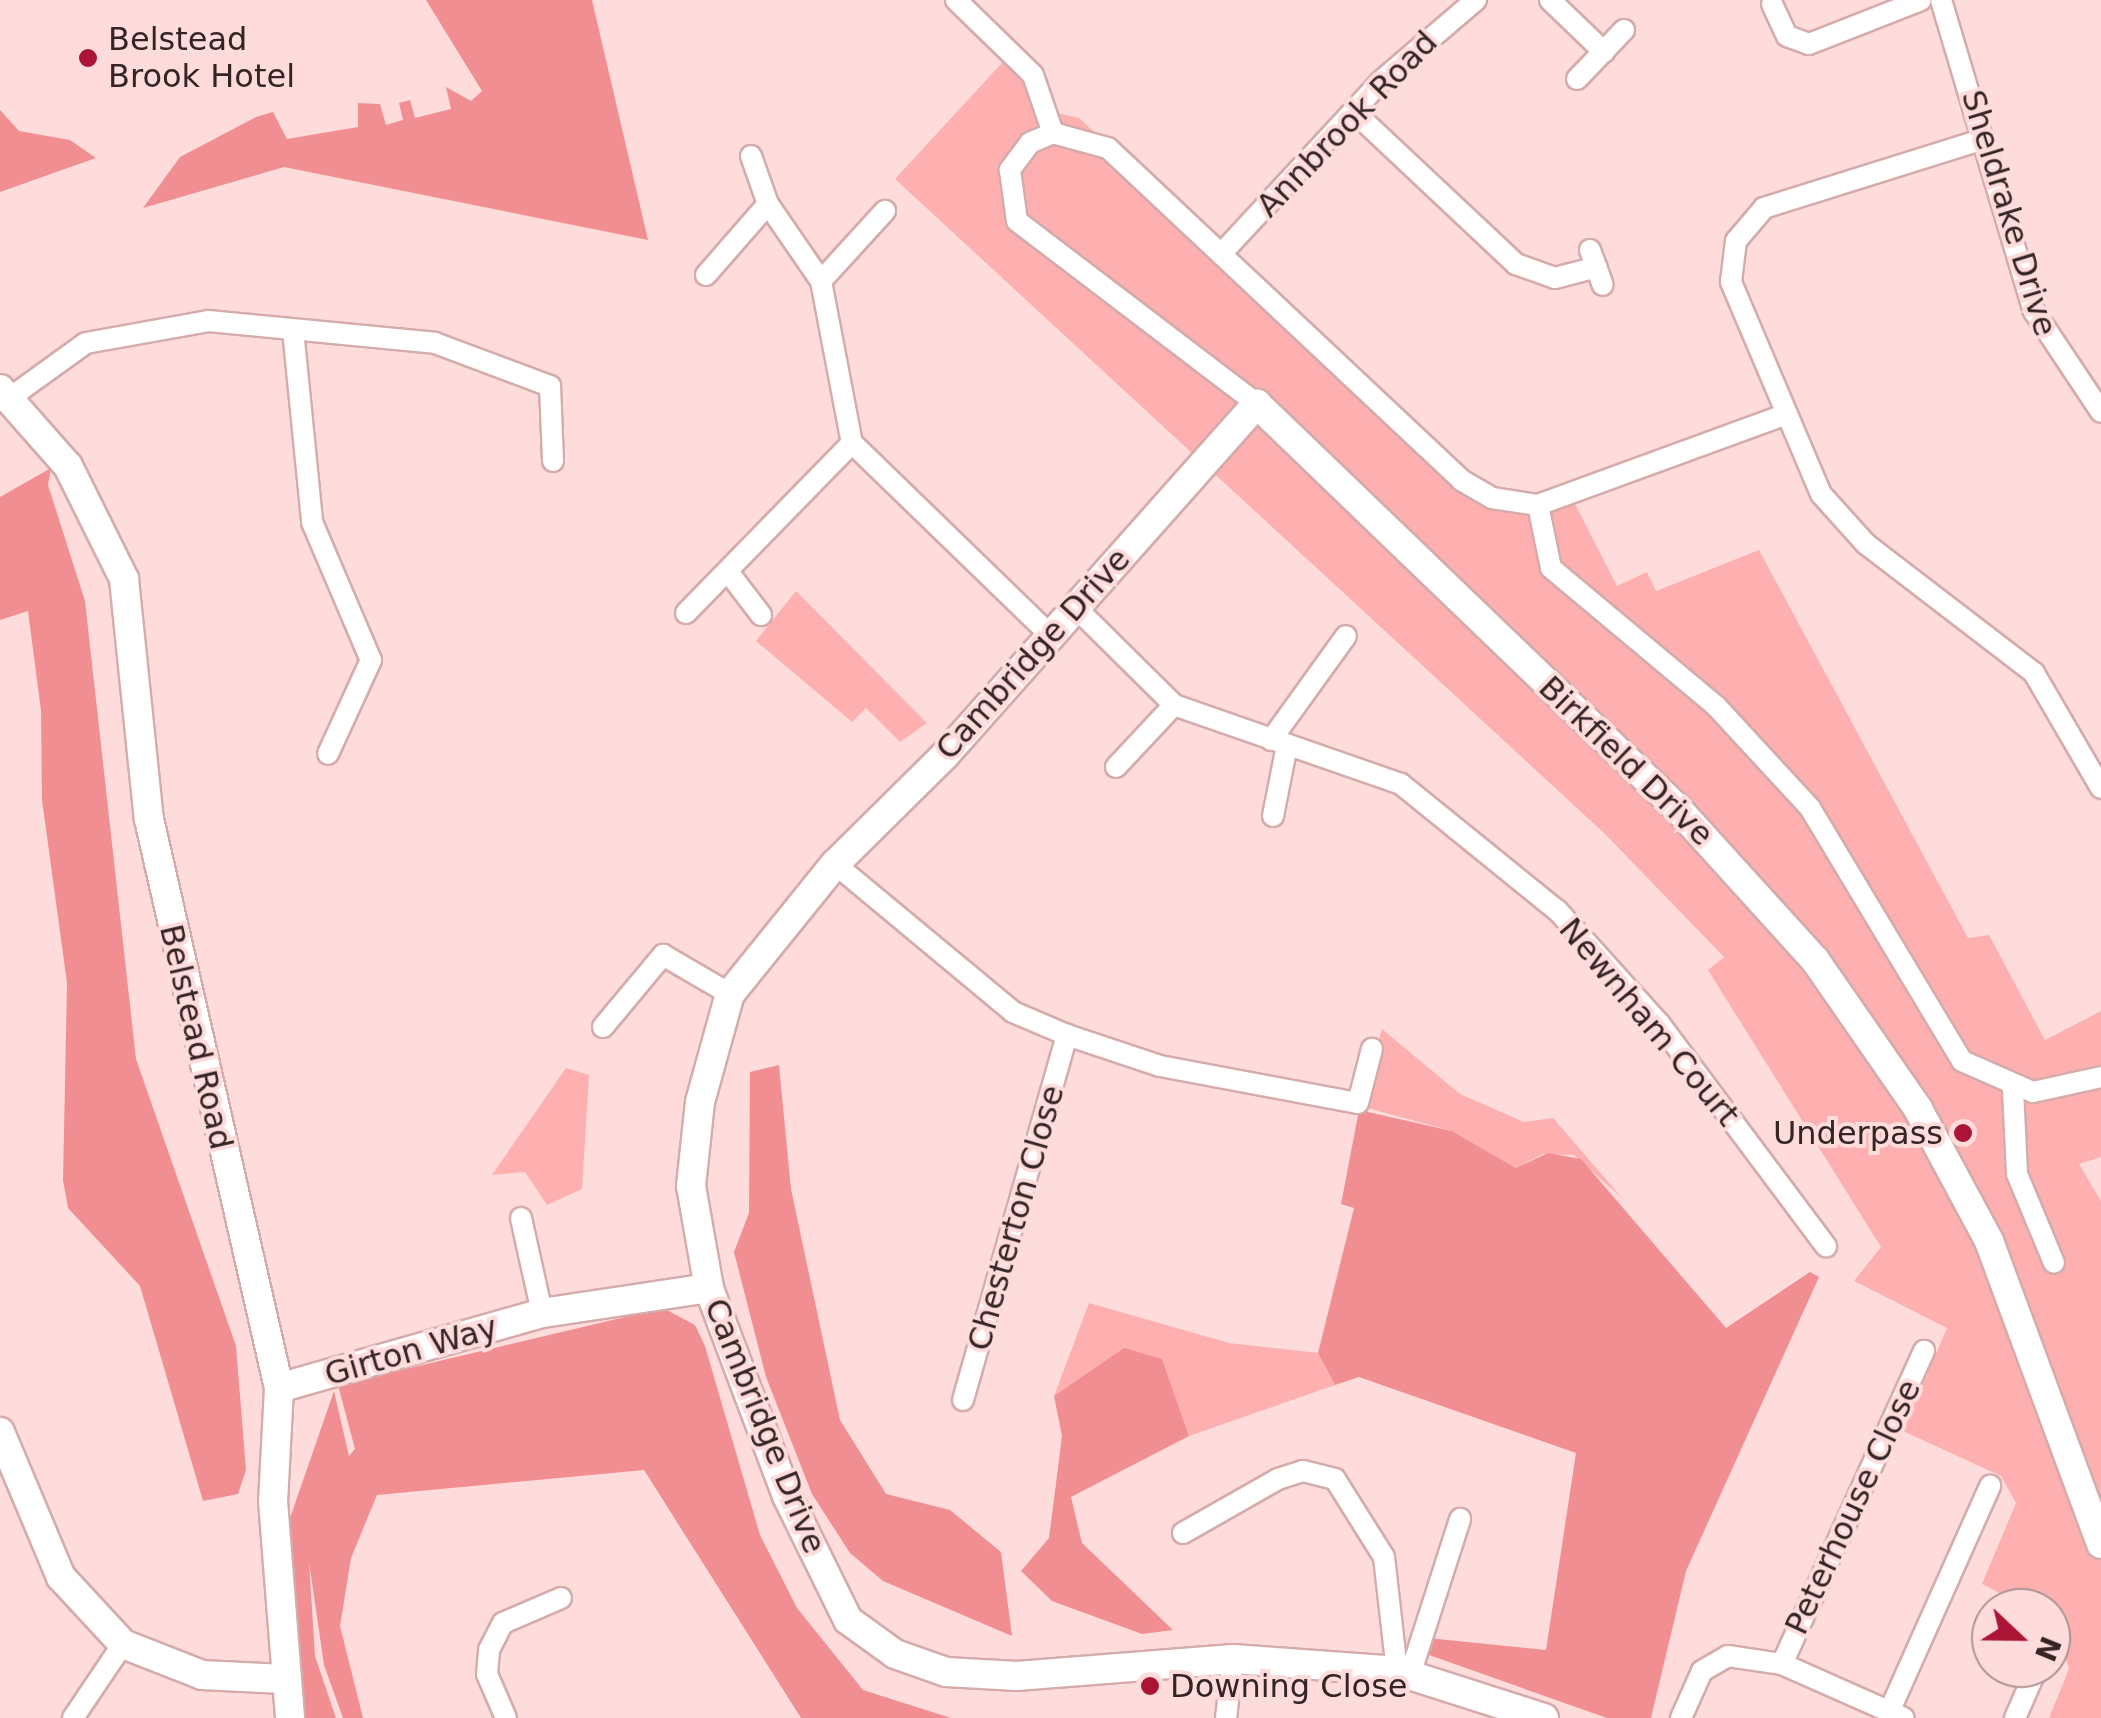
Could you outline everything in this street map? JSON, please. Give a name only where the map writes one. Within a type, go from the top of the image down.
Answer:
[{"type":"street","points":[[956,0],[1033,75],[1052,132],[1108,148],[1461,480],[1492,498],[1538,505],[1784,415]]},
{"type":"street","name":"Annbrook Road","points":[[1222,253],[1353,111],[1476,0]]},
{"type":"street","points":[[1550,0],[1604,52]]},
{"type":"street","points":[[1772,4],[1787,36],[1804,44],[1921,0]]},
{"type":"street","name":"Sheldrake Drive","points":[[1941,0],[2042,330],[2101,412]]},
{"type":"street","points":[[1578,80],[1624,30]]},
{"type":"street","points":[[1353,111],[1516,264],[1555,278],[1597,267]]},
{"type":"street","name":"Birkfield Drive","points":[[1052,132],[1030,143],[1010,170],[1017,221],[1257,404],[1678,809],[1815,960],[1925,1120],[1989,1241],[2101,1544]]},
{"type":"street","points":[[1984,139],[1770,204],[1747,222],[1730,282],[1784,415],[1832,508],[2034,673],[2101,788]]},
{"type":"street","points":[[751,156],[768,204],[820,281],[852,443],[1048,634]]},
{"type":"street","points":[[706,275],[768,204]]},
{"type":"street","points":[[820,281],[885,211]]},
{"type":"street","points":[[5,393],[86,344],[136,331],[208,321],[436,342],[550,386],[553,462]]},
{"type":"street","points":[[293,330],[312,522],[372,660],[328,754]]},
{"type":"street","name":"Belstead Road","points":[[5,393],[68,466],[124,579],[149,819],[279,1388],[273,1501],[290,1718]]},
{"type":"street","name":"Cambridge Drive","points":[[1257,404],[835,864],[730,994],[700,1102],[692,1186],[709,1288],[786,1496],[848,1620],[895,1654],[946,1672],[1017,1676],[1233,1659],[1404,1673],[1544,1718]]},
{"type":"street","points":[[686,613],[852,443]]},
{"type":"street","points":[[1538,505],[1550,568],[1763,752],[1837,847],[1941,1036],[1974,1071],[2012,1089],[2051,1092],[2101,1077]]},
{"type":"street","points":[[729,573],[761,615]]},
{"type":"street","name":"Newnham Court","points":[[1074,606],[1174,705],[1401,784],[1558,911],[1659,1023],[1826,1246]]},
{"type":"street","points":[[1274,816],[1279,742],[1346,636]]},
{"type":"street","points":[[1116,768],[1174,705]]},
{"type":"street","points":[[835,864],[1013,1012],[1067,1034],[1160,1066],[1358,1103],[1372,1049]]},
{"type":"street","points":[[604,1027],[662,955],[730,994]]},
{"type":"street","name":"Chesterton Close","points":[[963,1400],[1067,1034]]},
{"type":"street","points":[[2012,1089],[2014,1162],[2054,1262]]},
{"type":"street","name":"Girton Way","points":[[521,1218],[542,1313]]},
{"type":"street","name":"Girton Way","points":[[279,1388],[542,1313],[709,1288]]},
{"type":"street","name":"Peterhouse Close","points":[[1782,1664],[1924,1351]]},
{"type":"street","points":[[0,1432],[6,1466],[61,1577],[123,1644],[202,1675],[284,1679]]},
{"type":"street","points":[[1183,1533],[1278,1478],[1323,1471],[1335,1478],[1384,1557],[1404,1673]]},
{"type":"street","name":"Peterhouse Close","points":[[1682,1718],[1702,1671],[1728,1656],[1782,1664],[1896,1715],[1990,1486]]},
{"type":"street","points":[[1404,1673],[1460,1519]]},
{"type":"street","points":[[506,1718],[488,1674],[489,1650],[503,1623],[561,1598]]},
{"type":"street","points":[[73,1718],[123,1644]]},
{"type":"street","points":[[1226,1718],[1233,1659]]},
{"type":"street","points":[[2015,1718],[2028,1688]]},
{"type":"shaded area","points":[[426,0],[592,0],[648,240],[284,167],[143,208],[180,157],[256,117],[273,112],[287,139],[358,127],[358,103],[380,104],[386,125],[403,120],[399,103],[410,100],[415,118],[451,109],[446,87],[471,101],[482,91]]},
{"type":"shaded area","points":[[1012,52],[1048,111],[1079,118],[1481,493],[1571,496],[1617,586],[1647,572],[1656,591],[1759,550],[1968,938],[1989,935],[2045,1040],[2101,1011],[2101,1157],[2079,1164],[2101,1201],[2101,1718],[2049,1718],[2061,1688],[2071,1688],[2071,1588],[1990,1588],[1982,1584],[2016,1503],[2001,1476],[1903,1431],[1947,1328],[1854,1281],[1881,1247],[1708,970],[1724,957],[1605,834],[895,179]]},
{"type":"shaded area","points":[[0,110],[19,131],[70,140],[96,158],[0,192]]},
{"type":"shaded area","points":[[51,468],[48,485],[85,601],[136,1059],[236,1346],[246,1470],[238,1494],[203,1501],[140,1286],[68,1208],[63,1180],[67,983],[42,800],[41,711],[28,611],[0,620],[0,497]]},
{"type":"shaded area","points":[[796,591],[927,723],[900,742],[866,708],[852,722],[756,641]]},
{"type":"shaded area","points":[[1382,1029],[1460,1094],[1524,1122],[1553,1118],[1623,1199],[1574,1155],[1543,1154],[1516,1168],[1452,1131],[1360,1106]]},
{"type":"shaded area","points":[[779,1065],[791,1189],[840,1420],[886,1494],[950,1510],[1001,1552],[1012,1636],[883,1581],[850,1553],[812,1494],[766,1377],[734,1252],[749,1213],[750,1072]]},
{"type":"shaded area","points":[[566,1068],[589,1075],[582,1189],[547,1205],[525,1172],[492,1175]]},
{"type":"shaded area","points":[[1359,1110],[1452,1131],[1516,1168],[1548,1153],[1581,1159],[1726,1328],[1810,1272],[1819,1277],[1686,1571],[1651,1718],[1607,1718],[1412,1649],[1418,1637],[1546,1650],[1576,1453],[1359,1377],[1335,1385],[1318,1353],[1354,1208],[1341,1204]]},
{"type":"shaded area","points":[[1089,1303],[1229,1343],[1318,1353],[1335,1385],[1189,1436],[1162,1359],[1054,1396]]},
{"type":"shaded area","points":[[663,1308],[695,1325],[705,1346],[760,1535],[797,1608],[863,1690],[951,1718],[801,1718],[644,1470],[377,1495],[351,1558],[340,1626],[363,1718],[343,1718],[324,1665],[309,1562],[315,1656],[336,1718],[288,1718],[271,1573],[334,1391],[349,1456],[355,1449],[338,1385]]},
{"type":"shaded area","points":[[1124,1348],[1162,1359],[1189,1436],[1071,1497],[1082,1543],[1173,1630],[1142,1634],[1052,1601],[1021,1571],[1049,1538],[1062,1436],[1054,1396]]},
{"type":"place","name":"Belstead Brook Hotel","points":[[88,58]]},
{"type":"place","name":"Underpass","points":[[1963,1133]]},
{"type":"place","name":"Downing Close","points":[[1150,1686]]}]
